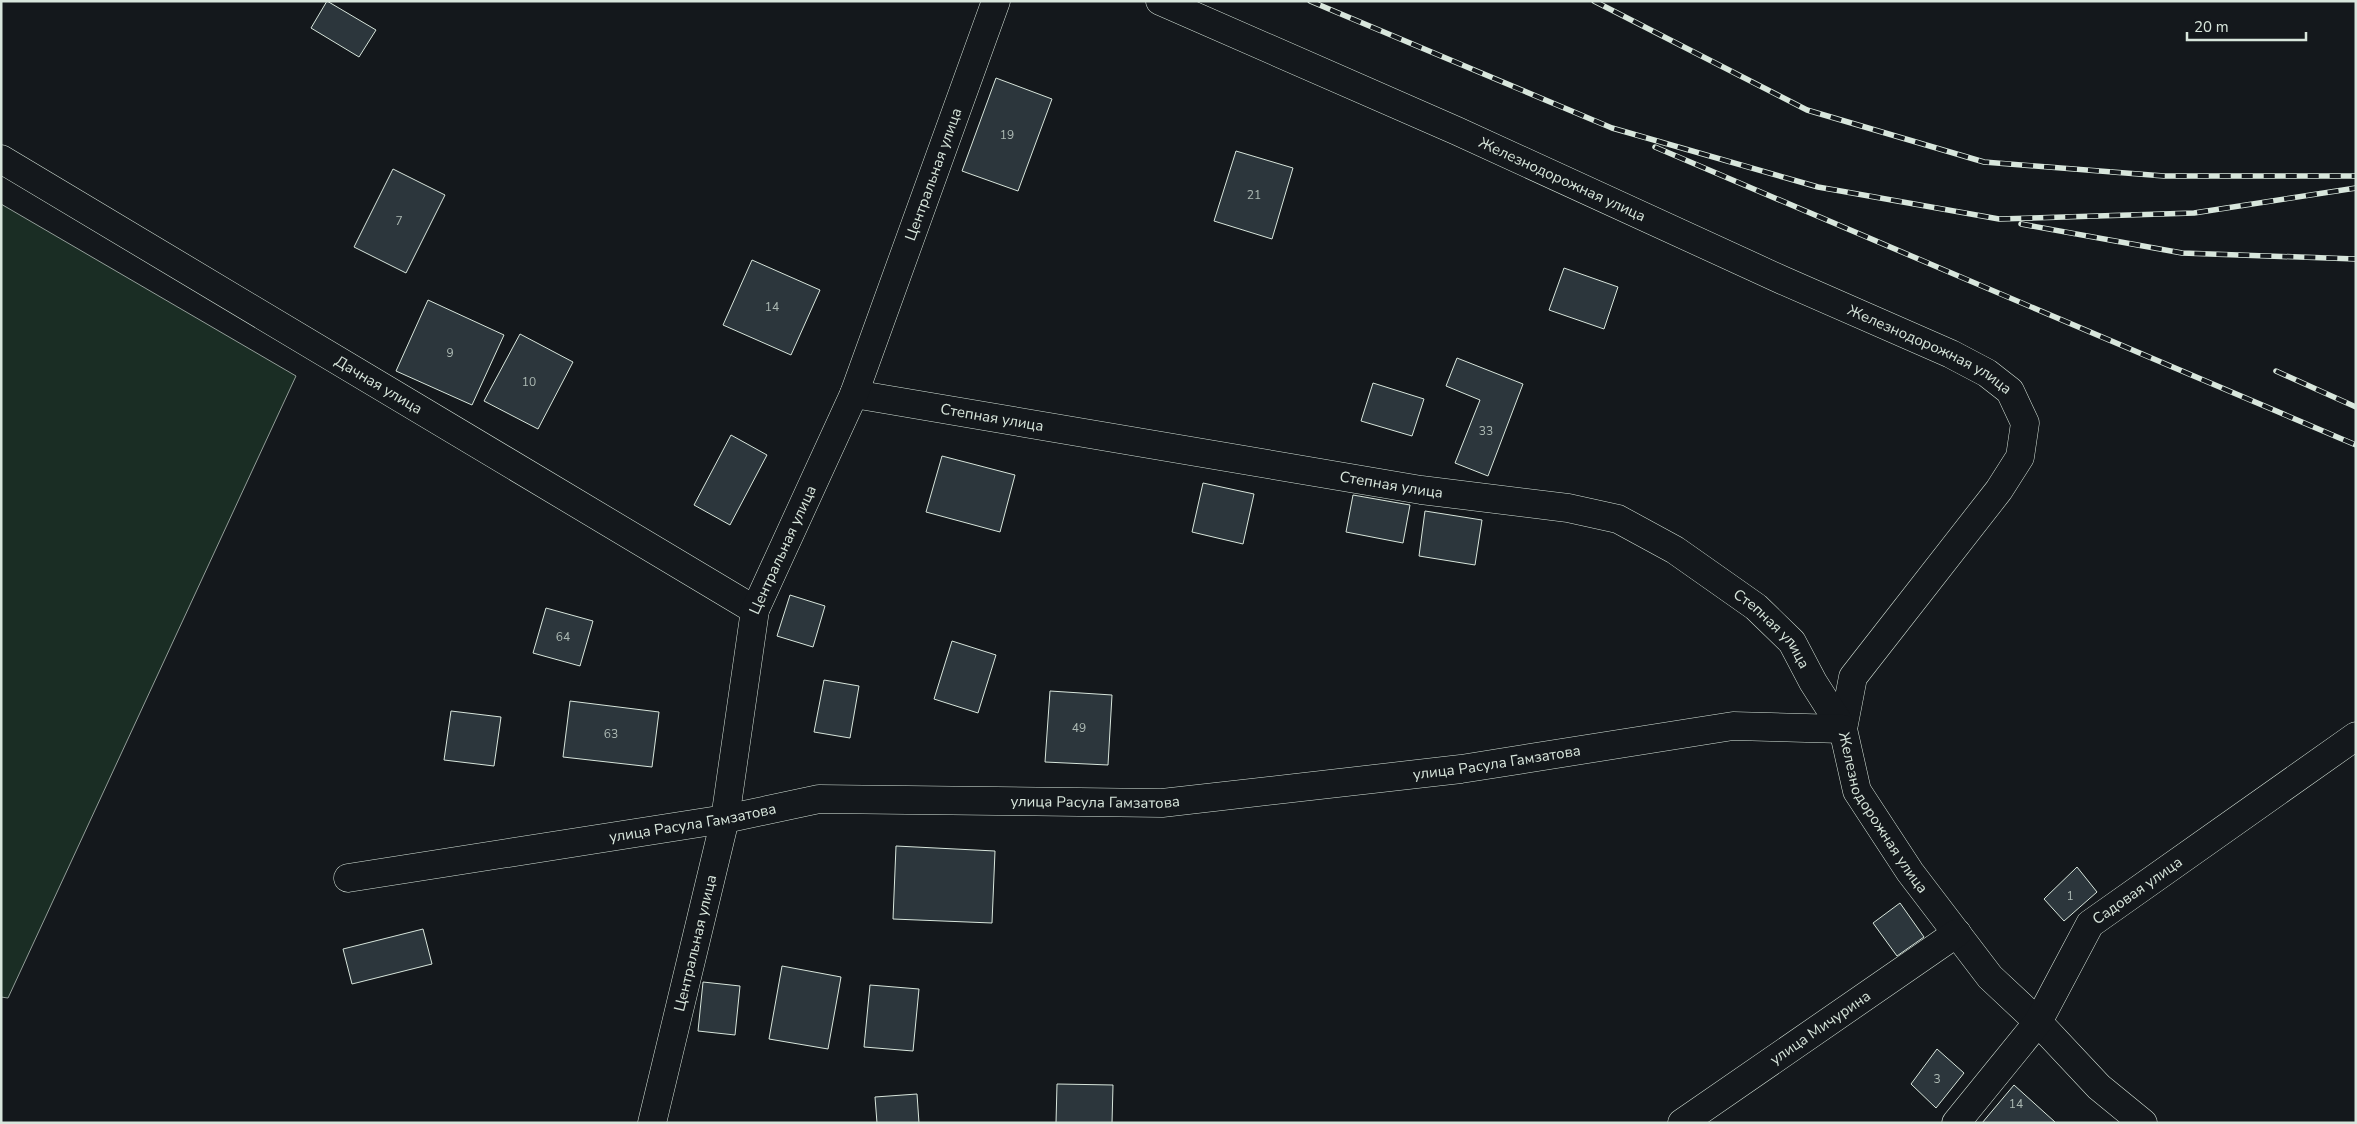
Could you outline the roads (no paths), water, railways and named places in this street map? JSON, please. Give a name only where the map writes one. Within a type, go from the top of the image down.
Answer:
[{"type":"street","name":"Центральная улица","points":[[652,1123],[725,819],[755,610],[854,394],[996,1]]},
{"type":"street","name":"Железнодорожная улица","points":[[1160,1],[1448,127],[1782,280],[1952,354],[1987,373],[2010,391],[2025,423],[2020,457],[1999,490],[1853,677],[1843,729],[1857,792],[1910,872],[1956,933],[1990,977],[2038,1022],[2099,1087],[2143,1123]]},
{"type":"street","name":"Дачная улица","points":[[1,159],[755,610]]},
{"type":"street","name":"Степная улица","points":[[854,394],[1421,490],[1568,508],[1618,519],[1674,550],[1756,607],[1792,642],[1813,682],[1843,729]]},
{"type":"street","name":"улица Расула Гамзатова","points":[[348,878],[725,819],[819,799],[1162,803],[1460,769],[1733,726],[1843,729]]},
{"type":"street","name":"Садовая улица","points":[[1956,1123],[2038,1022],[2090,924],[2356,736]]},
{"type":"street","name":"улица Мичурина","points":[[1682,1123],[1956,933]]},
{"type":"railway","points":[[1310,1],[1612,128],[1818,187],[1999,219],[2194,213],[2356,188]]},
{"type":"railway","points":[[1594,1],[1807,110],[1984,162],[2164,176],[2356,176]]},
{"type":"railway","points":[[1655,147],[2356,445]]},
{"type":"railway","points":[[2021,224],[2182,253],[2356,259]]},
{"type":"railway","points":[[2276,371],[2356,407]]}]
